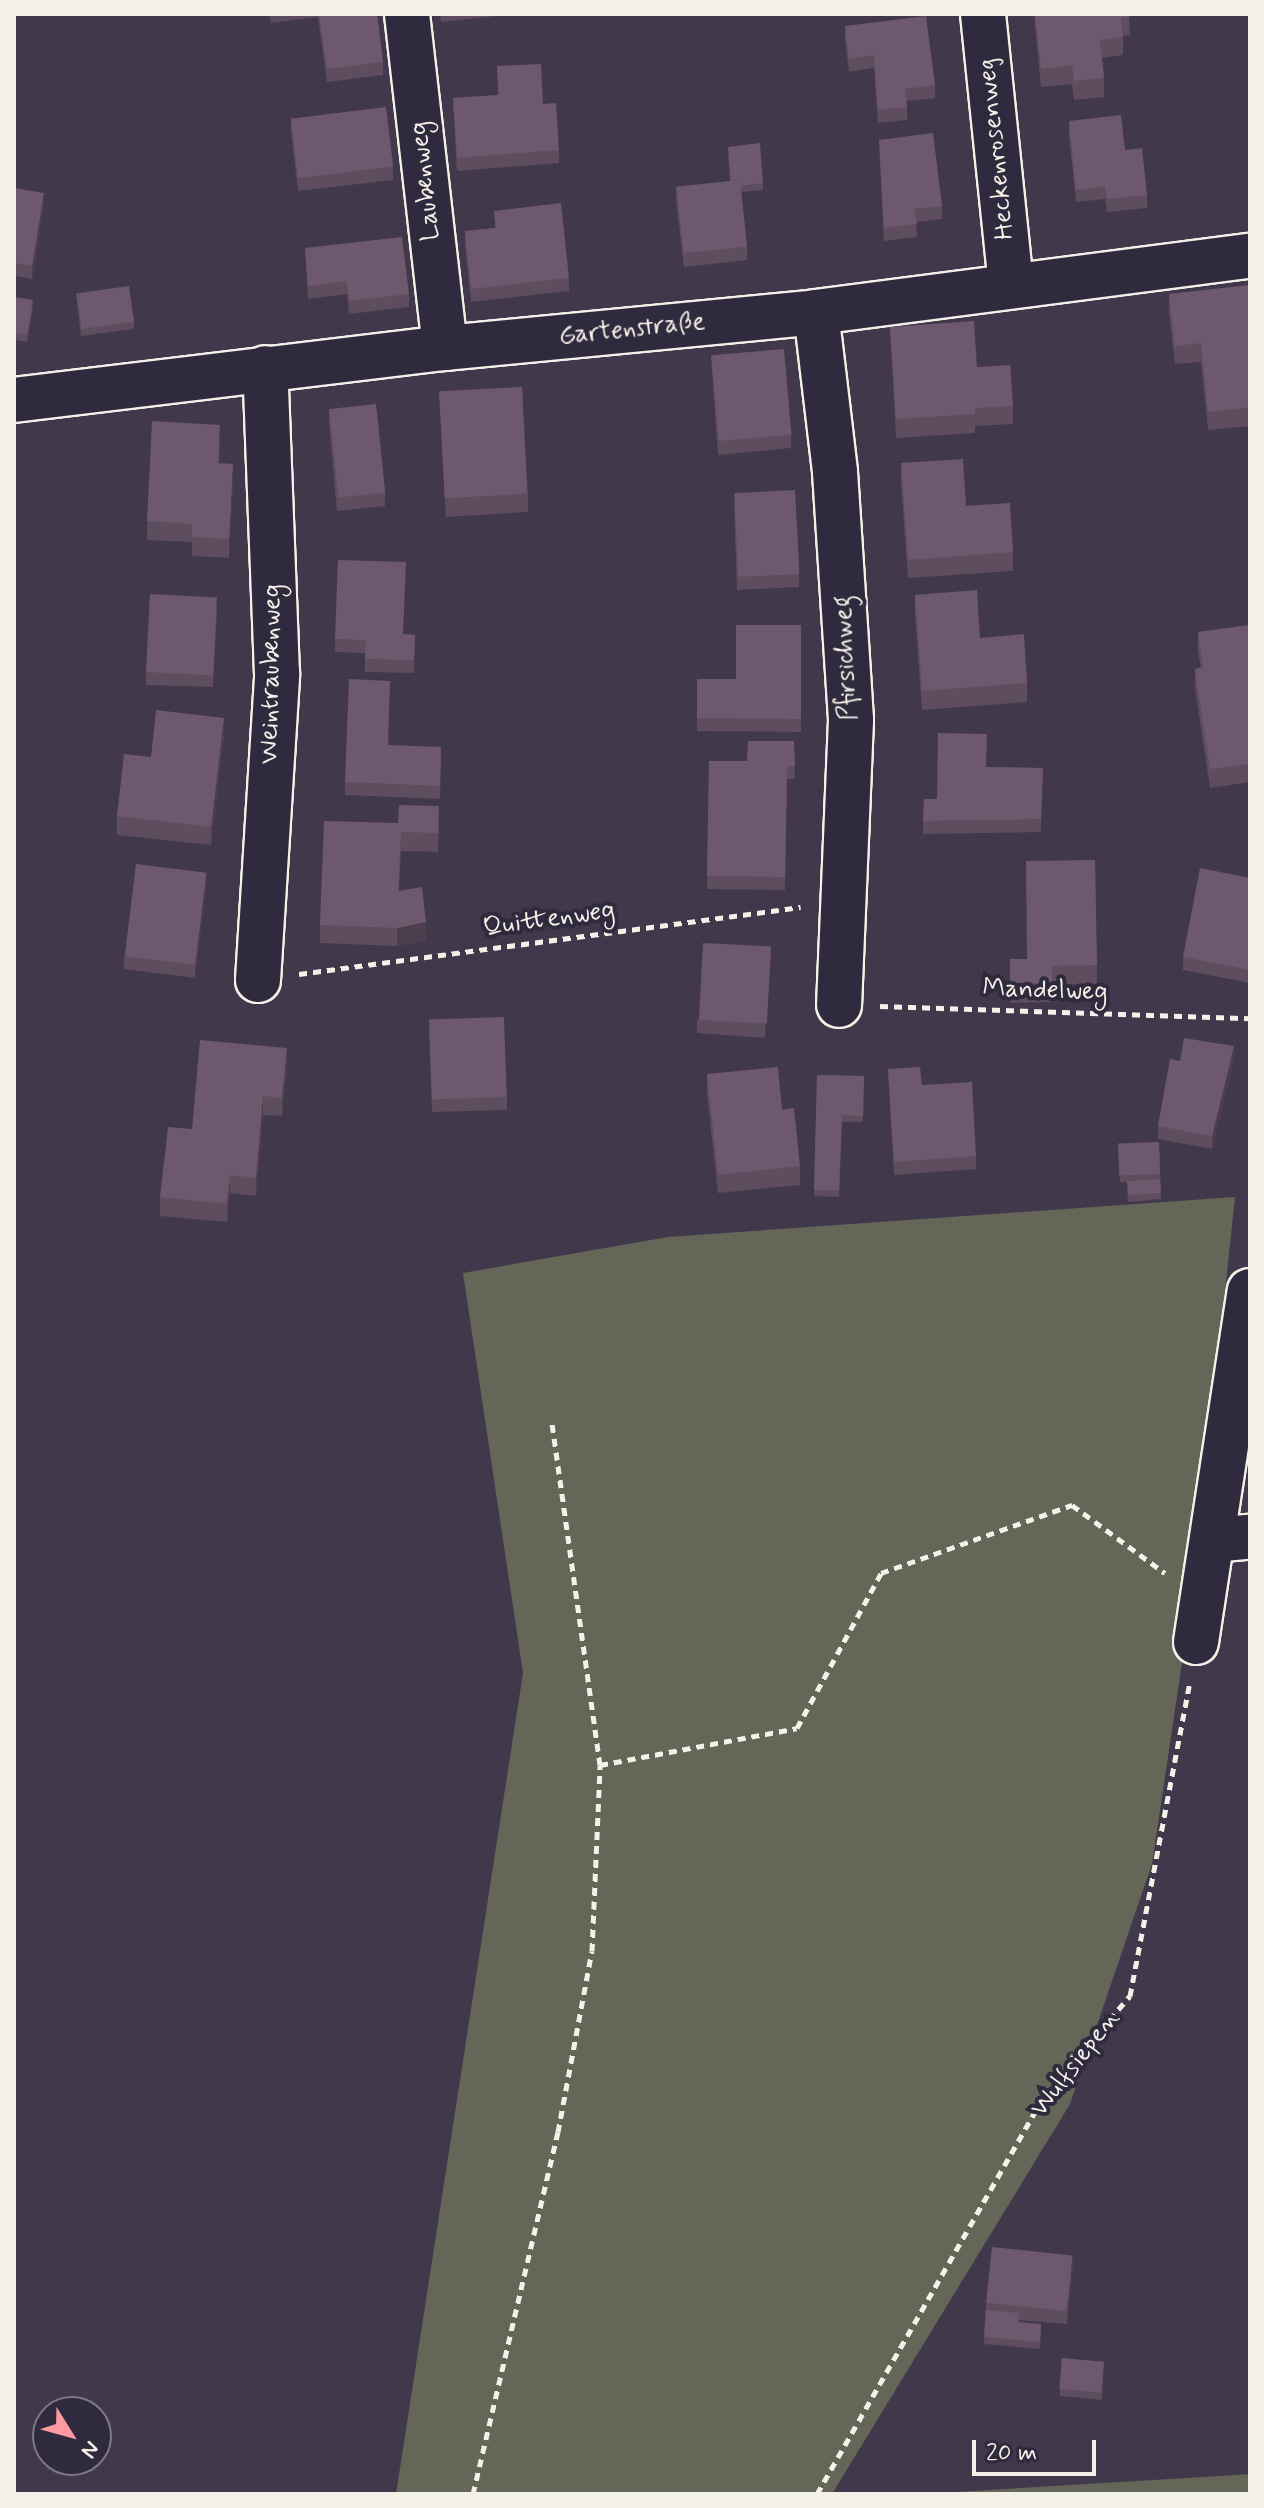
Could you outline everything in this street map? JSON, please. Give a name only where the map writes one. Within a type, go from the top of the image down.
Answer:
[{"type":"street","name":"Laubenweg","points":[[407,14],[445,348]]},
{"type":"street","name":"Heckenrosenweg","points":[[983,14],[1011,284]]},
{"type":"street","name":"Gartenstraße","points":[[14,400],[445,348],[816,312],[1011,284],[1250,256]]},
{"type":"street","name":"Pfirsichweg","points":[[816,312],[835,472],[851,720],[839,1005]]},
{"type":"street","name":"Weintraubenweg","points":[[258,980],[277,674],[265,368]]},
{"type":"street","points":[[1200,1621],[1231,1538],[1250,1291]]},
{"type":"path","name":"Quittenweg","points":[[258,980],[845,901]]},
{"type":"path","name":"Mandelweg","points":[[839,1005],[1250,1018]]},
{"type":"path","points":[[473,2494],[558,2132],[592,1951],[600,1765],[552,1424]]},
{"type":"path","points":[[600,1765],[797,1728],[881,1573],[1072,1505],[1200,1621]]},
{"type":"path","name":"Wulfsiepen","points":[[817,2494],[1045,2094],[1130,1996],[1200,1621]]},
{"type":"green space","points":[[1235,1197],[1194,1583],[1152,1864],[1070,2104],[832,2494],[396,2494],[523,1673],[463,1273],[668,1237]]},
{"type":"green space","points":[[1250,2474],[1250,2494],[922,2494],[1237,2475]]},
{"type":"building","points":[[319,14],[377,14],[383,62],[327,69]]},
{"type":"building","points":[[1035,14],[1129,14],[1130,17],[1121,18],[1123,37],[1100,40],[1104,78],[1074,81],[1072,65],[1041,69]]},
{"type":"building","points":[[926,16],[935,85],[905,89],[907,107],[878,110],[874,55],[849,59],[845,26]]},
{"type":"building","points":[[541,64],[543,104],[556,103],[559,150],[457,158],[453,98],[499,95],[497,66]]},
{"type":"building","points":[[386,107],[393,167],[298,178],[291,119]]},
{"type":"building","points":[[1121,115],[1125,150],[1142,148],[1147,195],[1107,199],[1105,186],[1076,190],[1069,121]]},
{"type":"building","points":[[933,133],[942,206],[914,209],[917,224],[884,228],[879,140]]},
{"type":"building","points":[[760,143],[763,183],[740,186],[740,180],[731,181],[728,147]]},
{"type":"building","points":[[740,180],[747,247],[683,253],[676,187]]},
{"type":"building","points":[[14,188],[44,193],[32,266],[14,263]]},
{"type":"building","points":[[561,203],[569,278],[471,289],[465,231],[496,228],[494,211]]},
{"type":"building","points":[[402,237],[409,294],[349,301],[347,281],[308,286],[305,248]]},
{"type":"building","points":[[1250,285],[1250,407],[1208,412],[1201,343],[1175,346],[1169,294]]},
{"type":"building","points":[[129,286],[134,322],[82,329],[77,293]]},
{"type":"building","points":[[14,297],[33,300],[27,335],[14,333]]},
{"type":"building","points":[[974,321],[977,367],[1010,365],[1013,406],[975,408],[975,414],[896,419],[890,327]]},
{"type":"building","points":[[784,349],[791,435],[719,441],[711,355]]},
{"type":"building","points":[[522,387],[528,494],[445,498],[439,391]]},
{"type":"building","points":[[376,404],[385,493],[339,497],[329,409]]},
{"type":"building","points":[[152,421],[220,425],[218,463],[233,464],[229,539],[192,537],[192,524],[147,521]]},
{"type":"building","points":[[963,459],[966,506],[1010,503],[1013,552],[908,560],[901,463]]},
{"type":"building","points":[[795,490],[799,574],[738,577],[734,493]]},
{"type":"building","points":[[338,560],[406,562],[403,634],[415,635],[414,660],[365,659],[366,640],[335,639]]},
{"type":"building","points":[[977,590],[980,638],[1024,634],[1027,683],[922,691],[915,595]]},
{"type":"building","points":[[150,594],[217,598],[213,675],[146,672]]},
{"type":"building","points":[[736,625],[801,625],[801,719],[697,718],[697,679],[736,679]]},
{"type":"building","points":[[1250,625],[1250,764],[1210,769],[1195,669],[1203,667],[1198,632]]},
{"type":"building","points":[[349,679],[390,681],[388,745],[441,747],[440,786],[345,782]]},
{"type":"building","points":[[156,710],[224,718],[211,827],[117,816],[124,754],[151,757]]},
{"type":"building","points":[[938,733],[987,734],[986,767],[1043,768],[1041,819],[923,821],[924,799],[937,799]]},
{"type":"building","points":[[748,741],[794,741],[795,766],[787,766],[785,877],[707,876],[709,761],[747,761]]},
{"type":"building","points":[[399,805],[439,806],[438,833],[401,832],[398,891],[422,887],[426,922],[397,928],[320,925],[324,821],[398,823]]},
{"type":"building","points":[[1095,860],[1097,965],[1052,966],[1053,983],[1010,984],[1010,959],[1027,959],[1026,861]]},
{"type":"building","points":[[136,864],[206,873],[195,965],[125,956]]},
{"type":"building","points":[[1200,868],[1250,878],[1250,970],[1183,957]]},
{"type":"building","points":[[703,943],[771,947],[767,1023],[699,1020]]},
{"type":"building","points":[[504,1017],[507,1097],[432,1100],[429,1020]]},
{"type":"building","points":[[1184,1038],[1234,1046],[1212,1136],[1158,1126],[1170,1059],[1180,1061]]},
{"type":"building","points":[[200,1040],[287,1048],[282,1098],[263,1096],[256,1178],[230,1175],[227,1204],[160,1197],[168,1127],[192,1129]]},
{"type":"building","points":[[778,1067],[782,1110],[794,1108],[800,1166],[718,1175],[707,1074]]},
{"type":"building","points":[[920,1067],[922,1085],[972,1082],[976,1156],[894,1162],[888,1069]]},
{"type":"building","points":[[817,1075],[864,1076],[863,1116],[842,1115],[839,1190],[814,1190]]},
{"type":"building","points":[[1159,1142],[1160,1174],[1119,1175],[1118,1143]]},
{"type":"building","points":[[1160,1179],[1161,1193],[1128,1195],[1127,1181]]},
{"type":"building","points":[[992,2247],[1073,2255],[1067,2311],[986,2303]]},
{"type":"building","points":[[986,2310],[1019,2313],[1018,2322],[1041,2324],[1040,2342],[984,2337]]},
{"type":"building","points":[[1062,2358],[1104,2362],[1101,2393],[1059,2389]]}]
